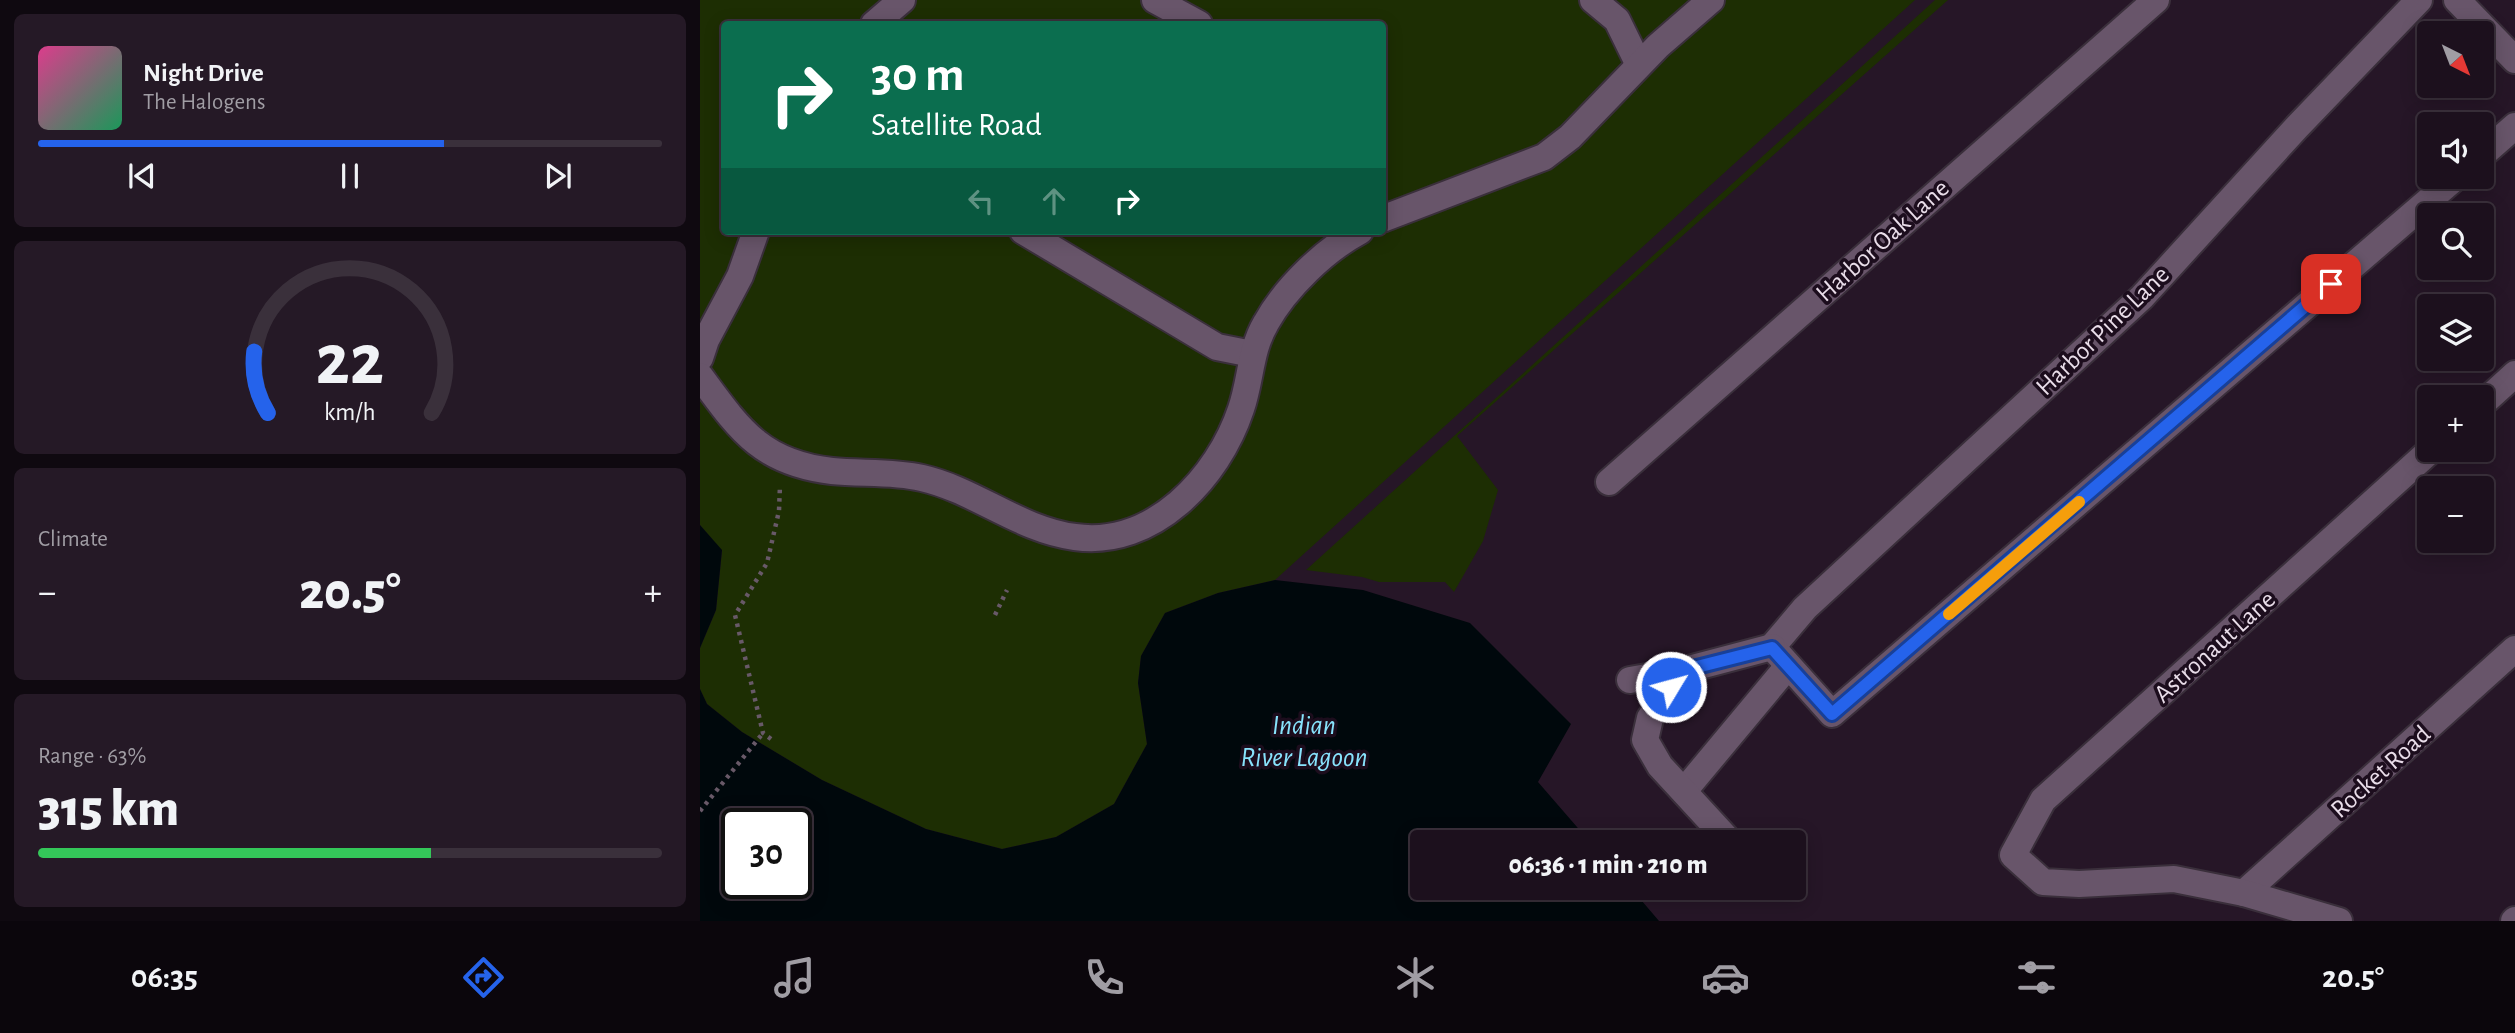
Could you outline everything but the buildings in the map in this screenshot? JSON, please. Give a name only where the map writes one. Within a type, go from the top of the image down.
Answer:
[{"type":"street","points":[[878,21],[902,0]]},
{"type":"street","points":[[1155,0],[1194,21]]},
{"type":"street","points":[[1593,0],[1617,20],[1639,65]]},
{"type":"street","points":[[1386,217],[1544,157],[1595,113],[1639,65],[1710,0]]},
{"type":"street","name":"Harbor Oak Lane","points":[[1609,482],[2156,0]]},
{"type":"street","name":"Harbor Pine Lane","points":[[1684,791],[1780,657],[1805,608],[2141,297],[2297,127],[2419,0]]},
{"type":"street","points":[[2457,0],[2515,60]]},
{"type":"street","points":[[2494,144],[2515,126]]},
{"type":"street","points":[[1630,680],[1780,657],[1832,714],[2442,189]]},
{"type":"street","points":[[700,358],[740,276],[755,235]]},
{"type":"street","points":[[1030,235],[1217,347],[1252,354]]},
{"type":"street","points":[[700,376],[732,419],[755,443],[775,457],[802,466],[832,471],[921,478],[1016,519],[1072,537],[1100,540],[1143,528],[1172,509],[1207,473],[1234,429],[1248,387],[1252,354],[1265,323],[1282,300],[1324,257],[1354,235]]},
{"type":"street","points":[[2494,393],[2515,374]]},
{"type":"street","name":"Astronaut Lane","points":[[2244,893],[2175,879],[2079,884],[2043,882],[2013,855],[2043,800],[2418,462]]},
{"type":"street","name":"Rocket Road","points":[[2244,893],[2515,649]]},
{"type":"street","points":[[1681,671],[1650,718],[1645,740],[1660,766],[1719,830]]},
{"type":"street","points":[[2244,893],[2339,921]]},
{"type":"path","points":[[771,739],[763,730],[735,615],[767,563],[773,542],[780,481],[775,457]]},
{"type":"path","points":[[995,615],[1007,590]]},
{"type":"path","points":[[700,811],[763,730]]},
{"type":"green space","points":[[700,0],[1915,0],[1275,580],[1218,593],[1165,613],[1141,656],[1138,683],[1147,744],[1114,804],[1056,837],[1002,849],[926,829],[822,780],[742,732],[707,704],[700,689],[700,648],[716,610],[722,551],[700,525]]},
{"type":"green space","points":[[1935,0],[1948,0],[1457,436],[1498,490],[1483,541],[1454,592],[1445,582],[1379,582],[1362,577],[1306,570]]},
{"type":"water","points":[[700,525],[722,550],[716,610],[700,648]]},
{"type":"water","name":"Indian River Lagoon","points":[[1275,580],[1363,590],[1470,623],[1571,724],[1538,782],[1580,830],[1410,830],[1410,900],[1641,900],[1659,921],[700,921],[700,689],[707,704],[742,732],[822,780],[926,829],[1002,849],[1056,837],[1114,804],[1147,744],[1138,683],[1141,656],[1165,613],[1218,593]]},
{"type":"slow traffic","points":[[1949,614],[2079,502]]},
{"type":"route","points":[[1671,687],[1681,671],[1772,648],[1832,714],[2331,284]]}]
